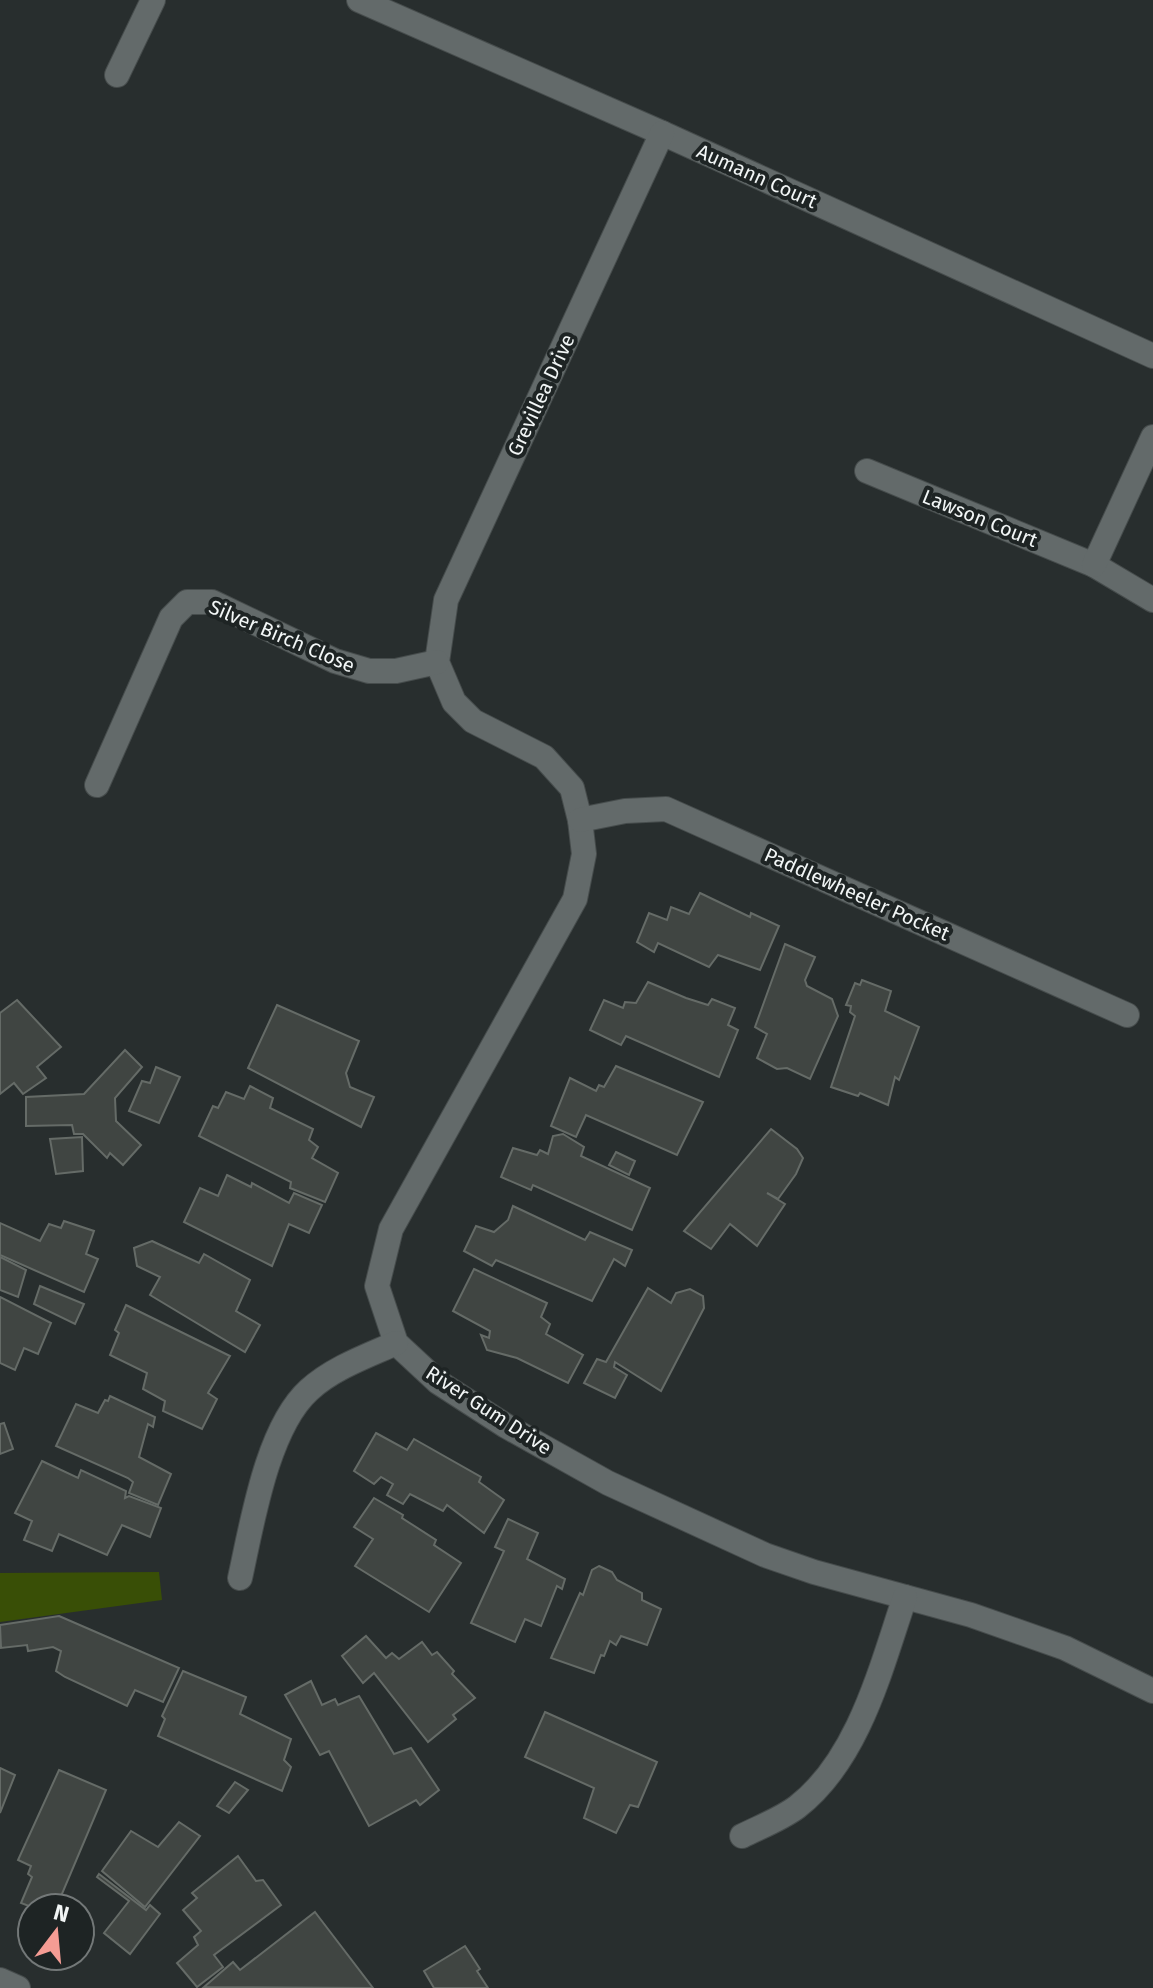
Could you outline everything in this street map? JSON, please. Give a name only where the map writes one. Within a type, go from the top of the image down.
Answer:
[{"type":"street","points":[[117,75],[153,0]]},
{"type":"street","name":"Aumann Court","points":[[359,0],[662,133],[1153,356]]},
{"type":"street","name":"Grevillea Drive","points":[[437,662],[446,600],[662,133]]},
{"type":"street","points":[[1094,565],[1153,437]]},
{"type":"street","name":"Lawson Court","points":[[867,471],[1094,565],[1153,600]]},
{"type":"street","name":"Silver Birch Close","points":[[97,785],[171,618],[187,602],[212,602],[335,661],[369,671],[396,671],[437,662]]},
{"type":"street","points":[[240,1578],[271,1451],[284,1425],[308,1391],[337,1370],[396,1343],[377,1286],[391,1229],[575,899],[584,854],[572,788],[544,757],[473,721],[454,702],[437,662]]},
{"type":"street","name":"Paddlewheeler Pocket","points":[[580,820],[625,811],[666,809],[1127,1015]]},
{"type":"street","name":"River Gum Drive","points":[[396,1343],[449,1389],[506,1426],[608,1483],[765,1555],[971,1615],[1065,1648],[1153,1691]]},
{"type":"street","points":[[742,1836],[797,1807],[830,1772],[869,1702],[905,1597]]},
{"type":"street","points":[[0,1980],[18,1988]]},
{"type":"green space","points":[[159,1572],[162,1600],[0,1622],[0,1573]]},
{"type":"building","points":[[700,893],[750,917],[751,913],[779,926],[760,970],[718,955],[709,967],[658,943],[654,952],[637,942],[649,913],[667,920],[671,907],[689,914]]},
{"type":"building","points":[[785,944],[815,957],[805,980],[807,986],[832,999],[838,1016],[810,1079],[787,1068],[777,1069],[757,1058],[767,1034],[755,1027]]},
{"type":"building","points":[[862,980],[891,991],[885,1011],[919,1027],[899,1080],[895,1077],[888,1105],[860,1093],[858,1096],[831,1087],[855,1016],[850,1012],[851,1006],[846,1005],[855,983],[860,985]]},
{"type":"building","points":[[648,982],[708,1005],[712,999],[735,1008],[728,1025],[738,1030],[719,1077],[626,1036],[621,1045],[590,1030],[604,1000],[623,1008],[625,1002],[636,1003]]},
{"type":"building","points":[[17,1000],[61,1047],[37,1067],[46,1078],[23,1094],[14,1083],[0,1094],[0,1013]]},
{"type":"building","points":[[277,1005],[359,1041],[346,1073],[350,1087],[374,1097],[361,1127],[248,1068]]},
{"type":"building","points":[[125,1050],[142,1067],[115,1098],[116,1121],[141,1145],[123,1165],[110,1153],[107,1158],[83,1134],[74,1134],[72,1125],[26,1126],[26,1097],[84,1094]]},
{"type":"building","points":[[616,1066],[703,1102],[677,1155],[586,1115],[576,1137],[551,1126],[570,1078],[596,1091],[599,1085],[604,1087]]},
{"type":"building","points":[[156,1067],[180,1077],[159,1123],[129,1111],[142,1081],[150,1083]]},
{"type":"building","points":[[250,1086],[273,1098],[270,1108],[313,1129],[309,1140],[318,1147],[312,1158],[338,1173],[325,1202],[290,1188],[291,1182],[199,1136],[213,1106],[218,1108],[226,1092],[244,1099]]},
{"type":"building","points":[[771,1129],[797,1149],[803,1158],[778,1199],[767,1193],[785,1204],[757,1246],[730,1224],[711,1249],[684,1231]]},
{"type":"building","points":[[563,1134],[584,1147],[581,1156],[650,1188],[632,1230],[533,1185],[531,1190],[501,1177],[513,1148],[537,1155],[540,1150],[548,1154],[553,1136]]},
{"type":"building","points":[[82,1137],[83,1171],[56,1174],[50,1139]]},
{"type":"building","points":[[616,1152],[635,1161],[629,1175],[609,1165]]},
{"type":"building","points":[[227,1175],[251,1187],[252,1183],[289,1203],[294,1193],[322,1205],[309,1233],[289,1224],[272,1266],[184,1222],[200,1188],[218,1196]]},
{"type":"building","points":[[513,1206],[585,1240],[590,1232],[632,1250],[625,1266],[614,1259],[592,1301],[496,1260],[492,1266],[464,1251],[476,1226],[494,1232],[508,1220]]},
{"type":"building","points":[[64,1221],[94,1231],[86,1254],[98,1259],[84,1292],[0,1255],[0,1223],[40,1241],[49,1224],[61,1228]]},
{"type":"building","points":[[152,1241],[199,1263],[204,1254],[250,1280],[236,1311],[260,1325],[245,1352],[150,1295],[160,1277],[137,1266],[134,1248]]},
{"type":"building","points":[[0,1257],[26,1270],[18,1297],[0,1290]]},
{"type":"building","points":[[474,1269],[547,1303],[541,1317],[550,1324],[546,1334],[583,1355],[568,1383],[517,1358],[487,1350],[481,1335],[489,1338],[490,1331],[453,1311]]},
{"type":"building","points":[[40,1286],[84,1304],[75,1324],[34,1304]]},
{"type":"building","points":[[648,1288],[671,1303],[676,1293],[690,1289],[703,1296],[704,1308],[661,1391],[615,1362],[614,1367],[627,1375],[615,1398],[584,1383],[597,1359],[606,1362]]},
{"type":"building","points":[[0,1297],[51,1323],[38,1354],[24,1348],[15,1370],[0,1363]]},
{"type":"building","points":[[126,1305],[230,1356],[208,1393],[217,1399],[202,1429],[163,1411],[165,1401],[143,1389],[147,1373],[110,1355],[119,1333],[115,1330]]},
{"type":"building","points":[[110,1396],[155,1417],[153,1427],[148,1424],[139,1457],[171,1474],[158,1505],[129,1493],[133,1482],[128,1478],[56,1446],[76,1404],[98,1413]]},
{"type":"building","points":[[4,1423],[13,1449],[0,1454],[0,1424]]},
{"type":"building","points":[[376,1433],[407,1450],[414,1439],[481,1477],[479,1482],[504,1500],[484,1533],[447,1505],[443,1511],[410,1494],[403,1504],[387,1495],[393,1484],[381,1477],[374,1484],[354,1471]]},
{"type":"building","points":[[42,1461],[78,1478],[81,1470],[126,1491],[125,1498],[129,1496],[161,1508],[150,1537],[122,1525],[107,1555],[59,1534],[52,1551],[24,1540],[32,1521],[15,1513]]},
{"type":"building","points":[[374,1498],[403,1515],[402,1518],[436,1540],[434,1545],[461,1563],[429,1612],[355,1566],[373,1539],[354,1527]]},
{"type":"building","points":[[508,1519],[538,1533],[527,1559],[565,1579],[562,1589],[557,1586],[541,1626],[525,1619],[515,1642],[471,1623],[504,1551],[495,1547]]},
{"type":"building","points":[[599,1566],[642,1593],[642,1600],[661,1609],[647,1645],[621,1636],[616,1645],[610,1641],[594,1673],[551,1658],[580,1593],[583,1595],[592,1570]]},
{"type":"building","points":[[59,1616],[179,1668],[163,1702],[135,1690],[127,1706],[65,1677],[56,1671],[61,1651],[53,1647],[28,1651],[27,1645],[1,1648],[0,1625]]},
{"type":"building","points":[[366,1636],[386,1658],[392,1653],[399,1659],[422,1642],[432,1655],[437,1652],[454,1671],[452,1674],[475,1698],[453,1715],[456,1719],[428,1742],[374,1673],[363,1683],[342,1656]]},
{"type":"building","points":[[183,1671],[246,1697],[240,1714],[291,1739],[284,1760],[291,1767],[282,1791],[158,1736],[165,1719],[162,1716]]},
{"type":"building","points":[[311,1681],[322,1705],[335,1699],[338,1705],[359,1696],[394,1754],[411,1748],[439,1790],[420,1805],[416,1800],[369,1826],[329,1751],[320,1755],[285,1695]]},
{"type":"building","points":[[545,1712],[657,1762],[638,1807],[630,1805],[616,1833],[584,1818],[594,1788],[525,1757]]},
{"type":"building","points":[[0,1768],[15,1775],[0,1813]]},
{"type":"building","points":[[59,1770],[106,1790],[63,1892],[26,1892],[32,1877],[28,1874],[31,1866],[18,1860]]},
{"type":"building","points":[[235,1782],[248,1790],[229,1813],[217,1806]]},
{"type":"building","points":[[179,1822],[200,1836],[145,1907],[102,1871],[131,1831],[158,1847]]},
{"type":"building","points":[[238,1856],[256,1881],[263,1880],[281,1905],[214,1955],[223,1967],[197,1987],[177,1963],[198,1945],[194,1937],[201,1931],[183,1910],[197,1898],[192,1893]]},
{"type":"building","points":[[99,1874],[146,1910],[150,1905],[160,1914],[130,1954],[104,1933],[129,1901],[97,1877]]},
{"type":"building","points":[[315,1912],[373,1988],[204,1987],[233,1962],[240,1970]]},
{"type":"building","points":[[465,1946],[488,1988],[434,1988],[424,1971]]}]
